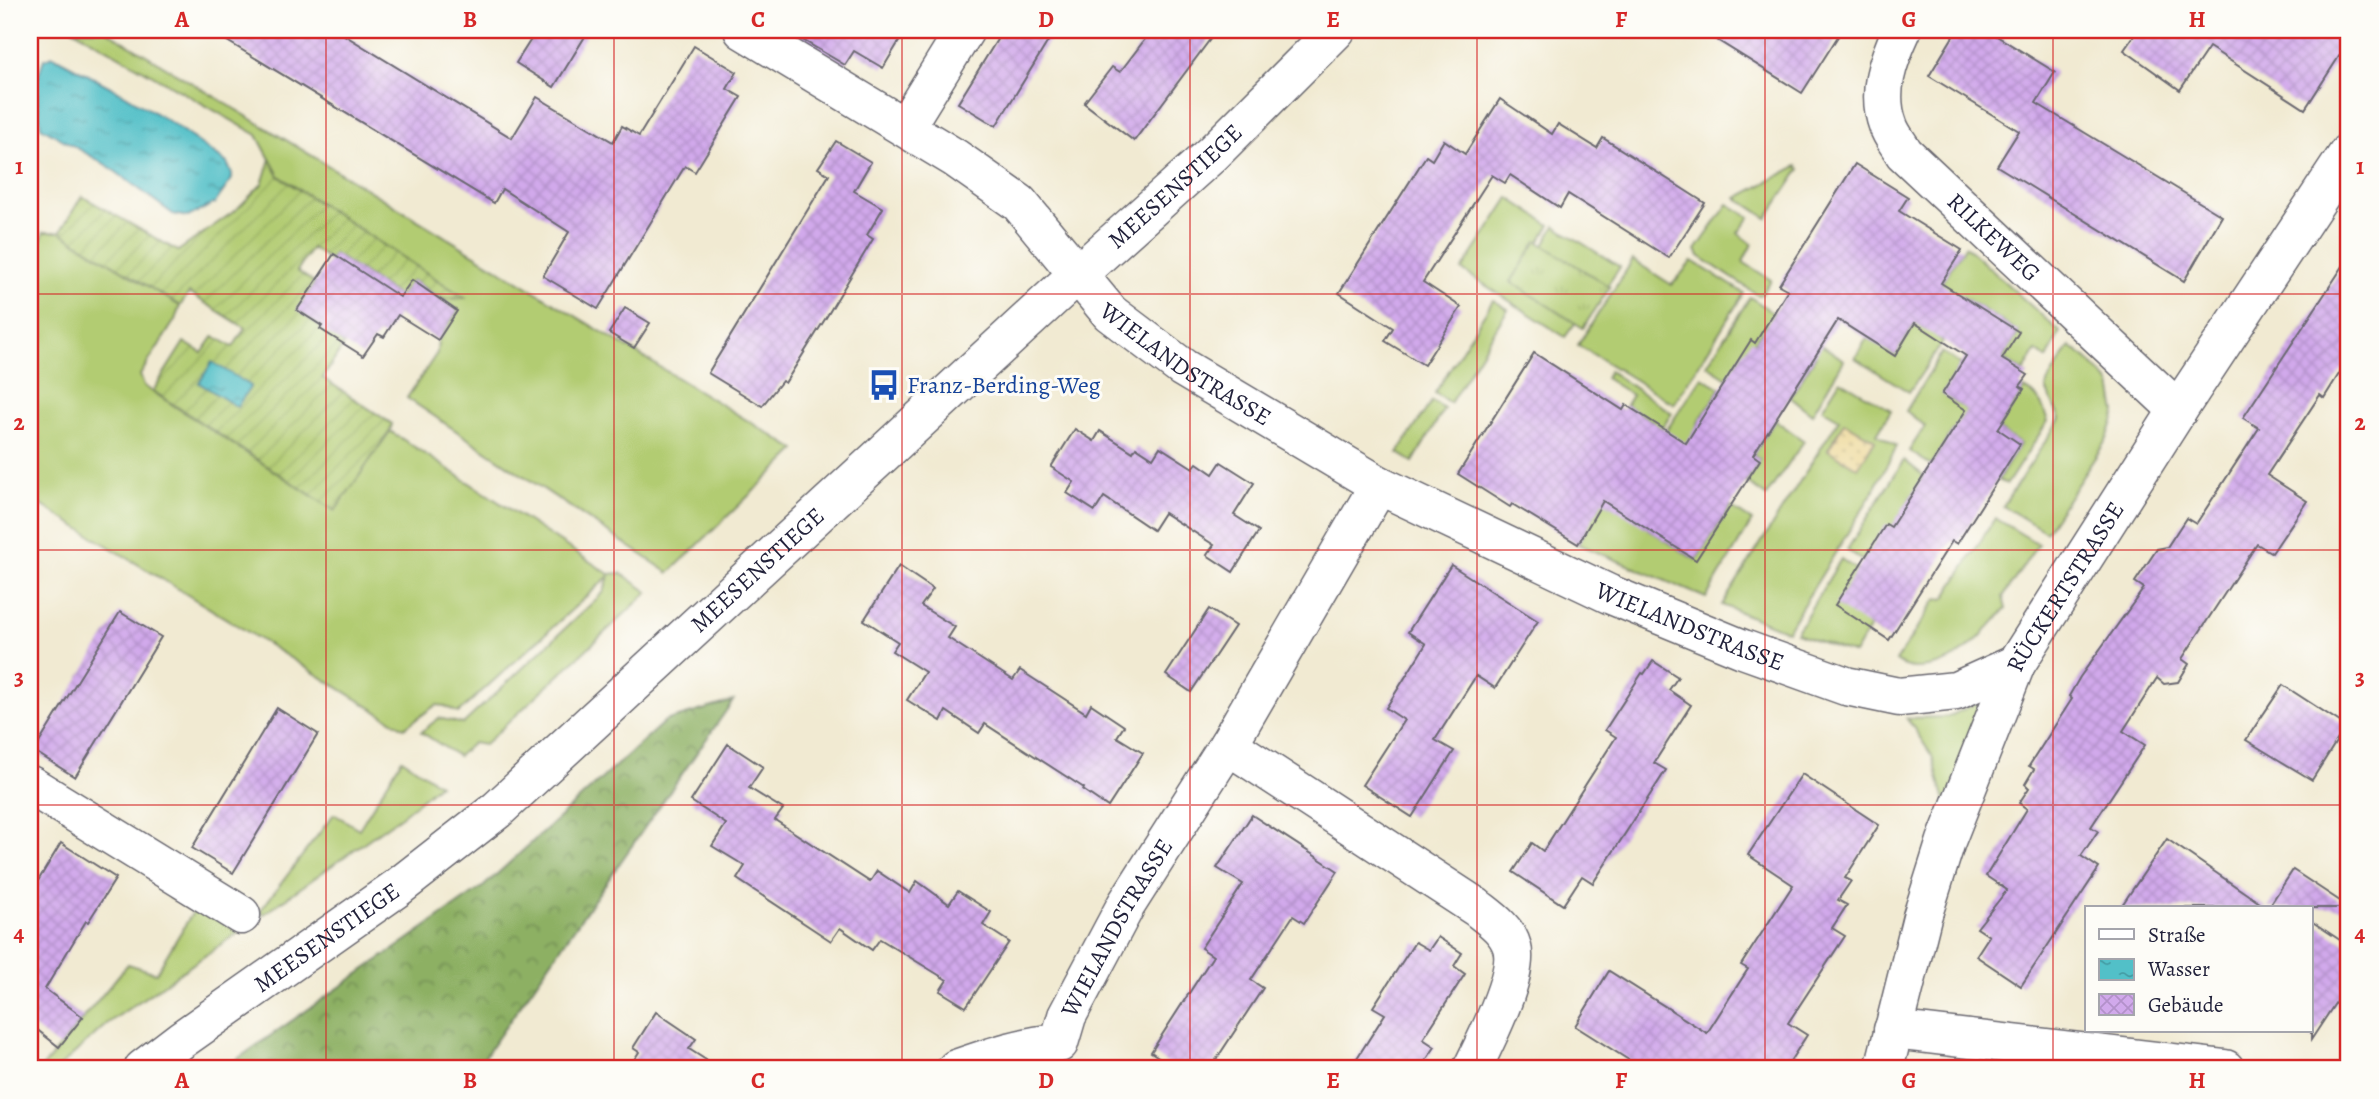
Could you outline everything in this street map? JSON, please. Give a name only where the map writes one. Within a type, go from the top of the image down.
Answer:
[{"type":"street","points":[[744,30],[955,158],[1019,203],[1078,274]]},
{"type":"street","points":[[905,127],[965,30]]},
{"type":"street","name":"MEESENSTIEGE","points":[[143,1069],[397,888],[497,810],[1078,274],[1213,153],[1336,30]]},
{"type":"street","name":"RILKEWEG","points":[[1902,30],[1889,57],[1882,87],[1888,125],[1904,153],[2178,410]]},
{"type":"street","name":"RÜCKERTSTRASSE","points":[[1884,1069],[1922,917],[1946,841],[2016,664],[2178,410],[2349,152]]},
{"type":"street","name":"WIELANDSTRASSE","points":[[1078,274],[1110,313],[1183,368],[1379,485],[1609,594],[1743,649],[1846,686],[1899,697],[1956,691],[2016,664]]},
{"type":"street","name":"WIELANDSTRASSE","points":[[956,1069],[1006,1051],[1032,1045],[1068,1056],[1072,1007],[1126,905],[1228,745],[1379,485]]},
{"type":"street","points":[[1228,745],[1476,907],[1504,930],[1513,948],[1512,972],[1472,1069]]},
{"type":"street","points":[[30,785],[241,915]]},
{"type":"street","points":[[1893,1030],[2225,1069]]},
{"type":"green space","points":[[74,30],[105,30],[796,450],[669,573],[407,398],[437,353],[438,340],[458,310],[442,299],[463,298],[279,176],[257,135]]},
{"type":"green space","points":[[270,159],[279,176],[465,298],[442,299],[412,280],[400,297],[334,254],[330,260],[312,248],[297,271],[315,283],[298,310],[344,344],[323,378],[392,424],[390,431],[335,511],[153,391],[184,342],[202,353],[214,336],[233,347],[245,328],[189,293],[180,306],[60,232],[82,196],[178,251],[236,210],[262,184]]},
{"type":"green space","points":[[1797,166],[1800,169],[1767,218],[1737,198]]},
{"type":"green space","points":[[1509,198],[1550,225],[1514,282],[1576,322],[1565,337],[1462,270]]},
{"type":"green space","points":[[1728,204],[1750,217],[1738,233],[1752,244],[1743,262],[1771,280],[1762,294],[1758,295],[1699,256],[1696,250]]},
{"type":"green space","points":[[1555,226],[1620,267],[1605,289],[1542,249]]},
{"type":"green space","points":[[44,232],[60,232],[180,306],[175,320],[140,375],[144,386],[334,510],[390,431],[609,574],[621,573],[648,592],[484,745],[473,743],[458,756],[421,732],[439,718],[463,724],[604,592],[609,576],[458,713],[445,706],[436,705],[404,728],[30,498],[30,268]]},
{"type":"green space","points":[[1537,241],[1610,287],[1583,328],[1511,282]]},
{"type":"green space","points":[[1965,246],[2060,332],[2047,359],[2036,351],[2023,372],[2003,358],[2019,332],[1963,297],[1937,337],[1943,342],[1909,392],[1855,358],[1867,338],[1895,355]]},
{"type":"green space","points":[[1633,260],[1672,285],[1692,261],[1744,293],[1674,404],[1578,345]]},
{"type":"green space","points":[[1750,297],[1844,360],[1812,414],[1790,397],[1816,356],[1767,325],[1727,378],[1707,365]]},
{"type":"green space","points":[[1493,300],[1508,309],[1450,403],[1435,393]]},
{"type":"green space","points":[[2070,346],[2111,384],[2116,413],[2107,439],[2046,532],[2003,506],[2060,419],[2046,389]]},
{"type":"green space","points":[[1942,352],[1961,365],[1943,394],[1971,413],[1954,429],[1931,465],[1909,451],[1925,426],[1906,411]]},
{"type":"green space","points":[[1609,371],[1672,413],[1648,450],[1648,529],[1696,560],[1730,507],[1752,521],[1706,598],[1578,544],[1653,422],[1626,405],[1632,395],[1605,378]]},
{"type":"green space","points":[[1702,377],[1721,388],[1699,421],[1683,459],[1658,443]]},
{"type":"green space","points":[[1840,380],[1891,410],[1877,434],[1897,446],[1871,495],[1787,631],[1722,605],[1839,419],[1822,409]]},
{"type":"green space","points":[[2024,389],[2040,402],[2048,421],[2007,484],[1998,480],[2020,444],[1998,429]]},
{"type":"green space","points":[[1432,401],[1444,409],[1413,462],[1398,453]]},
{"type":"green space","points":[[1775,420],[1804,441],[1766,496],[1746,482],[1760,460],[1753,455]]},
{"type":"green space","points":[[1904,460],[1924,476],[1892,528],[1863,561],[1847,550]]},
{"type":"green space","points":[[1995,518],[2038,544],[2003,597],[2006,609],[1972,645],[1952,659],[1919,668],[1900,664],[1896,661],[1936,600],[1945,598]]},
{"type":"green space","points":[[1841,559],[1857,570],[1870,627],[1854,654],[1796,633]]},
{"type":"green space","points":[[1988,697],[1946,804],[1932,756],[1907,718],[1948,717]]},
{"type":"green space","points":[[733,701],[476,1069],[223,1069],[484,886],[665,721]]},
{"type":"green space","points":[[402,759],[439,784],[404,814],[264,914],[260,911],[334,814],[359,829]]},
{"type":"green space","points":[[172,892],[239,932],[108,1023],[57,1069],[41,1069],[128,964],[156,973],[193,912],[169,897]]},
{"type":"sand","points":[[1844,422],[1875,440],[1858,468],[1828,450]]},
{"type":"water","points":[[53,56],[170,122],[227,163],[232,179],[215,203],[188,217],[173,214],[108,166],[41,127],[35,85],[44,59]]},
{"type":"water","points":[[212,362],[251,386],[237,407],[199,383]]},
{"type":"building","points":[[209,30],[336,30],[512,138],[537,97],[613,142],[622,126],[639,136],[694,46],[737,72],[727,89],[741,97],[695,172],[685,166],[598,309],[543,276],[569,232],[502,189],[494,203]]},
{"type":"building","points":[[537,30],[589,30],[554,87],[516,63]]},
{"type":"building","points":[[786,30],[906,30],[883,68],[854,51],[845,65]]},
{"type":"building","points":[[1003,30],[1055,30],[996,126],[958,103]]},
{"type":"building","points":[[1152,30],[1217,30],[1134,141],[1084,103],[1112,67],[1120,72]]},
{"type":"building","points":[[1701,30],[1842,30],[1802,93]]},
{"type":"building","points":[[1957,30],[1987,30],[2055,72],[2036,103],[2222,216],[2184,281],[1997,166],[2019,131],[1929,76]]},
{"type":"building","points":[[2138,30],[2349,30],[2349,41],[2305,109],[2209,47],[2180,90],[2124,50]]},
{"type":"building","points":[[1500,99],[1552,134],[1558,124],[1597,148],[1603,138],[1705,203],[1669,258],[1568,194],[1560,208],[1510,175],[1505,183],[1492,175],[1423,282],[1461,307],[1424,365],[1385,341],[1393,328],[1339,293],[1426,156],[1432,160],[1444,140],[1465,154]]},
{"type":"building","points":[[836,141],[871,162],[854,191],[883,208],[867,235],[873,239],[827,316],[785,383],[782,381],[762,406],[708,373],[829,175],[818,168]]},
{"type":"building","points":[[1855,164],[1908,197],[1899,211],[1962,250],[1941,283],[2019,332],[2002,359],[2028,375],[2020,386],[2024,389],[1998,429],[2020,444],[1957,544],[1952,541],[1889,640],[1835,605],[1886,524],[1891,527],[1966,410],[1942,394],[1966,356],[1915,323],[1895,356],[1838,320],[1753,455],[1760,460],[1696,560],[1603,501],[1578,544],[1512,504],[1510,507],[1458,474],[1534,353],[1623,410],[1626,405],[1686,443],[1751,340],[1755,343],[1788,290],[1779,285]]},
{"type":"building","points":[[334,254],[400,297],[412,280],[457,311],[438,340],[398,315],[384,337],[378,334],[363,356],[320,329],[322,326],[297,310]]},
{"type":"building","points":[[2349,257],[2349,358],[2324,398],[2320,395],[2267,475],[2307,501],[2272,553],[2257,544],[2182,659],[2189,664],[2178,682],[2164,684],[2157,678],[2123,731],[2145,745],[2091,827],[2098,831],[2081,856],[2099,868],[2021,986],[1976,956],[1989,936],[1977,928],[2007,890],[1986,876],[2027,809],[2019,803],[2029,788],[2025,784],[2034,769],[2029,766],[2072,699],[2069,696],[2080,677],[2144,588],[2135,582],[2157,549],[2167,547],[2186,518],[2196,524],[2259,428],[2243,418]]},
{"type":"building","points":[[625,308],[650,323],[634,348],[609,333]]},
{"type":"building","points":[[1075,429],[1094,441],[1100,431],[1133,452],[1136,447],[1153,458],[1160,447],[1193,468],[1197,463],[1213,474],[1221,462],[1254,483],[1234,515],[1259,531],[1233,572],[1207,555],[1214,545],[1164,513],[1153,530],[1104,497],[1095,511],[1067,493],[1074,482],[1051,467]]},
{"type":"building","points":[[1451,565],[1538,621],[1495,688],[1476,676],[1435,740],[1454,751],[1412,817],[1362,785],[1404,720],[1386,708],[1426,644],[1408,632]]},
{"type":"building","points":[[899,566],[933,589],[921,606],[955,627],[948,638],[1013,680],[1020,670],[1086,713],[1091,704],[1124,726],[1117,737],[1143,753],[1108,807],[1083,790],[1084,788],[985,724],[979,733],[946,711],[941,721],[907,700],[925,672],[892,651],[898,642],[864,620]]},
{"type":"building","points":[[1209,609],[1235,626],[1191,692],[1166,675]]},
{"type":"building","points":[[120,612],[161,637],[75,777],[34,751]]},
{"type":"building","points":[[1653,661],[1678,677],[1669,690],[1691,705],[1654,763],[1666,770],[1593,883],[1582,876],[1563,905],[1513,872],[1532,843],[1543,851],[1616,737],[1605,730],[1642,673],[1644,674]]},
{"type":"building","points":[[2283,685],[2346,726],[2312,780],[2246,740]]},
{"type":"building","points":[[277,708],[318,734],[233,873],[192,848]]},
{"type":"building","points":[[728,744],[763,767],[749,788],[783,809],[775,820],[870,882],[877,871],[910,893],[917,881],[949,904],[958,891],[991,912],[983,925],[1009,942],[966,1007],[940,991],[947,980],[880,939],[872,950],[840,928],[831,941],[737,879],[745,866],[712,846],[726,824],[691,801]]},
{"type":"building","points":[[1802,774],[1879,825],[1845,878],[1851,881],[1838,900],[1847,905],[1832,928],[1845,936],[1788,1023],[1807,1035],[1785,1069],[1643,1069],[1575,1026],[1609,971],[1707,1033],[1748,969],[1741,965],[1793,885],[1748,855]]},
{"type":"building","points":[[1252,815],[1338,871],[1304,923],[1293,916],[1251,980],[1263,988],[1210,1069],[1176,1069],[1151,1052],[1213,956],[1201,948],[1243,884],[1217,868]]},
{"type":"building","points":[[2167,839],[2264,906],[2121,906]]},
{"type":"building","points":[[61,843],[116,878],[88,922],[86,921],[45,989],[83,1017],[59,1047],[30,1024],[30,894]]},
{"type":"building","points":[[2293,870],[2349,908],[2312,906],[2269,906]]},
{"type":"building","points":[[2312,922],[2349,946],[2349,982],[2311,1040]]},
{"type":"building","points":[[1438,937],[1462,953],[1454,966],[1465,974],[1423,1039],[1435,1047],[1420,1069],[1350,1069],[1385,1014],[1373,1007],[1415,942],[1429,950]]},
{"type":"building","points":[[656,1012],[696,1039],[689,1049],[720,1069],[628,1069],[639,1052],[633,1048]]},
{"type":"place","name":"Franz-Berding-Weg","points":[[884,385]]}]
